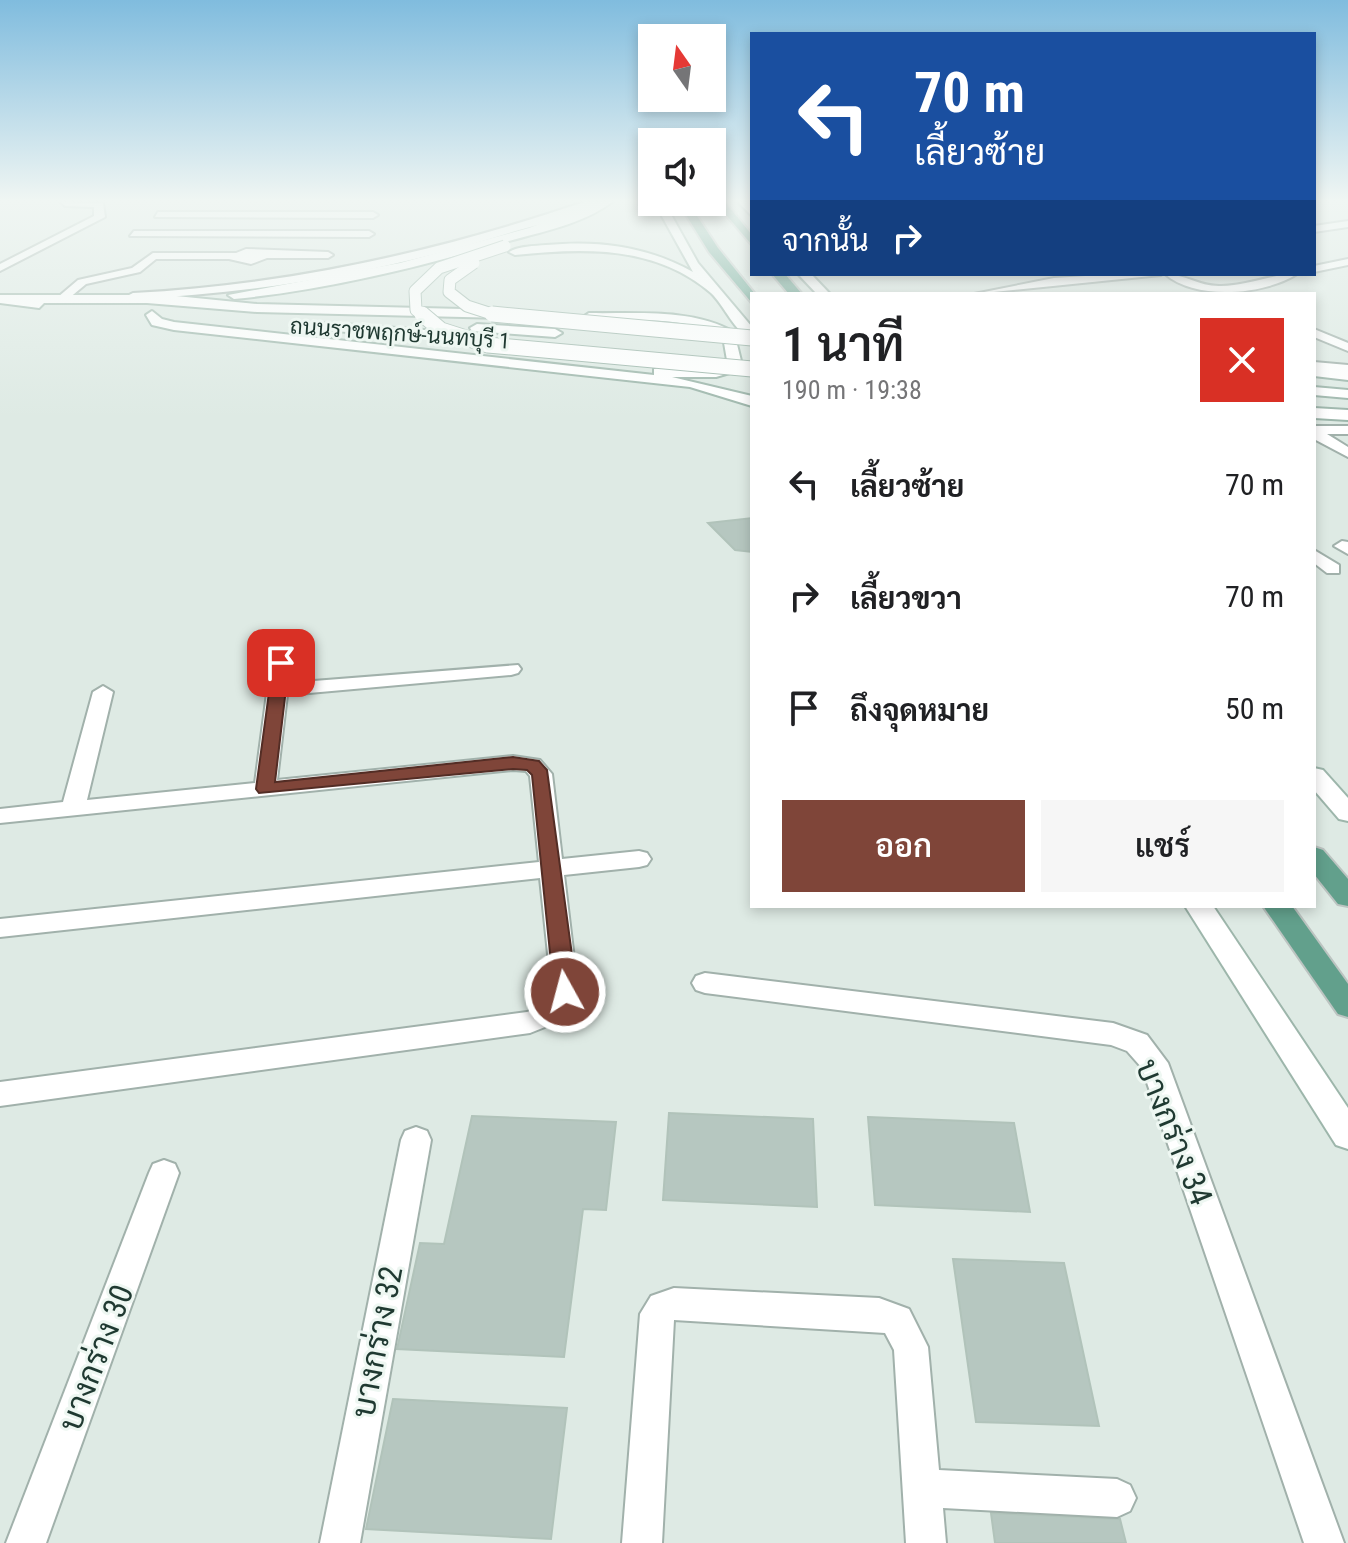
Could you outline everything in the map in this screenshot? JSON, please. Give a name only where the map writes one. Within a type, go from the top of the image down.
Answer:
[{"type":"main road","points":[[151,300],[239,295],[369,274]]},
{"type":"main road","points":[[433,274],[415,291],[416,310],[441,330],[488,345],[750,369]]},
{"type":"main road","points":[[459,274],[450,280],[449,292],[467,306],[503,318],[750,337]]},
{"type":"main road","points":[[691,274],[712,289]]},
{"type":"main road","points":[[701,274],[750,335]]},
{"type":"main road","points":[[732,274],[750,296]]},
{"type":"main road","points":[[780,276],[794,292]]},
{"type":"main road","points":[[806,276],[823,292]]},
{"type":"main road","name":"ถนนราชพฤกษ์-นนทบุรี 1","points":[[0,298],[551,338],[750,359]]},
{"type":"main road","name":"ถนนราชพฤกษ์-นนทบุรี 1","points":[[0,298],[189,319],[750,348]]},
{"type":"main road","points":[[24,299],[151,300],[289,310],[542,314],[695,323],[719,328],[729,335],[736,369],[716,373],[659,372]]},
{"type":"main road","points":[[152,315],[157,322],[174,326],[290,336],[500,365],[691,383],[750,400]]},
{"type":"main road","points":[[189,319],[361,343],[659,372],[705,379],[750,391]]},
{"type":"main road","points":[[1316,372],[1348,376]]},
{"type":"main road","points":[[1316,380],[1348,383]]},
{"type":"main road","points":[[1316,391],[1348,394]]},
{"type":"main road","points":[[1316,401],[1348,404]]},
{"type":"main road","points":[[1316,414],[1346,423]]},
{"type":"main road","points":[[1316,427],[1346,423]]},
{"type":"main road","points":[[1316,777],[1348,813]]},
{"type":"main road","points":[[1316,858],[1348,897]]},
{"type":"main road","points":[[1200,908],[1348,1135]]},
{"type":"main road","points":[[1278,908],[1348,1006]]},
{"type":"street","points":[[64,297],[82,282],[118,274]]},
{"type":"street","points":[[78,297],[98,281],[132,274]]},
{"type":"street","points":[[0,298],[230,290],[337,274]]},
{"type":"street","points":[[1045,276],[1075,292]]},
{"type":"street","points":[[991,292],[1054,281],[1139,276]]},
{"type":"street","points":[[1174,276],[1198,289],[1212,292],[1283,276]]},
{"type":"street","points":[[1316,334],[1348,347]]},
{"type":"street","points":[[1316,366],[1348,369]]},
{"type":"street","points":[[1316,429],[1348,453]]},
{"type":"street","points":[[1316,556],[1333,569]]},
{"type":"street","points":[[265,789],[281,663]]},
{"type":"street","points":[[277,690],[511,669]]},
{"type":"street","points":[[73,809],[103,692]]},
{"type":"street","points":[[0,816],[513,763],[532,765],[541,774],[565,992],[555,1012],[530,1022],[0,1094]]},
{"type":"street","points":[[0,928],[639,859]]},
{"type":"street","name":"บางกร่าง 34","points":[[705,983],[1113,1034],[1137,1043],[1154,1063],[1324,1543]]},
{"type":"street","name":"บางกร่าง 32","points":[[340,1543],[416,1140]]},
{"type":"street","name":"บางกร่าง 30","points":[[26,1543],[164,1173]]},
{"type":"street","points":[[642,1543],[657,1314],[663,1307],[674,1304],[879,1314],[897,1321],[911,1347],[926,1543]]},
{"type":"street","points":[[921,1488],[1117,1498]]},
{"type":"building","points":[[750,518],[750,552],[735,550],[708,523]]},
{"type":"building","points":[[669,1113],[813,1119],[817,1207],[663,1200]]},
{"type":"building","points":[[472,1116],[616,1122],[606,1210],[583,1209],[564,1357],[397,1349],[420,1243],[444,1244]]},
{"type":"building","points":[[868,1117],[1014,1123],[1030,1212],[875,1205]]},
{"type":"building","points":[[953,1259],[1064,1263],[1099,1426],[976,1422]]},
{"type":"building","points":[[393,1399],[567,1408],[551,1539],[366,1529]]},
{"type":"building","points":[[991,1513],[1120,1519],[1126,1543],[995,1543]]},
{"type":"route","points":[[281,663],[265,789],[513,763],[532,765],[541,774],[565,992]]}]
